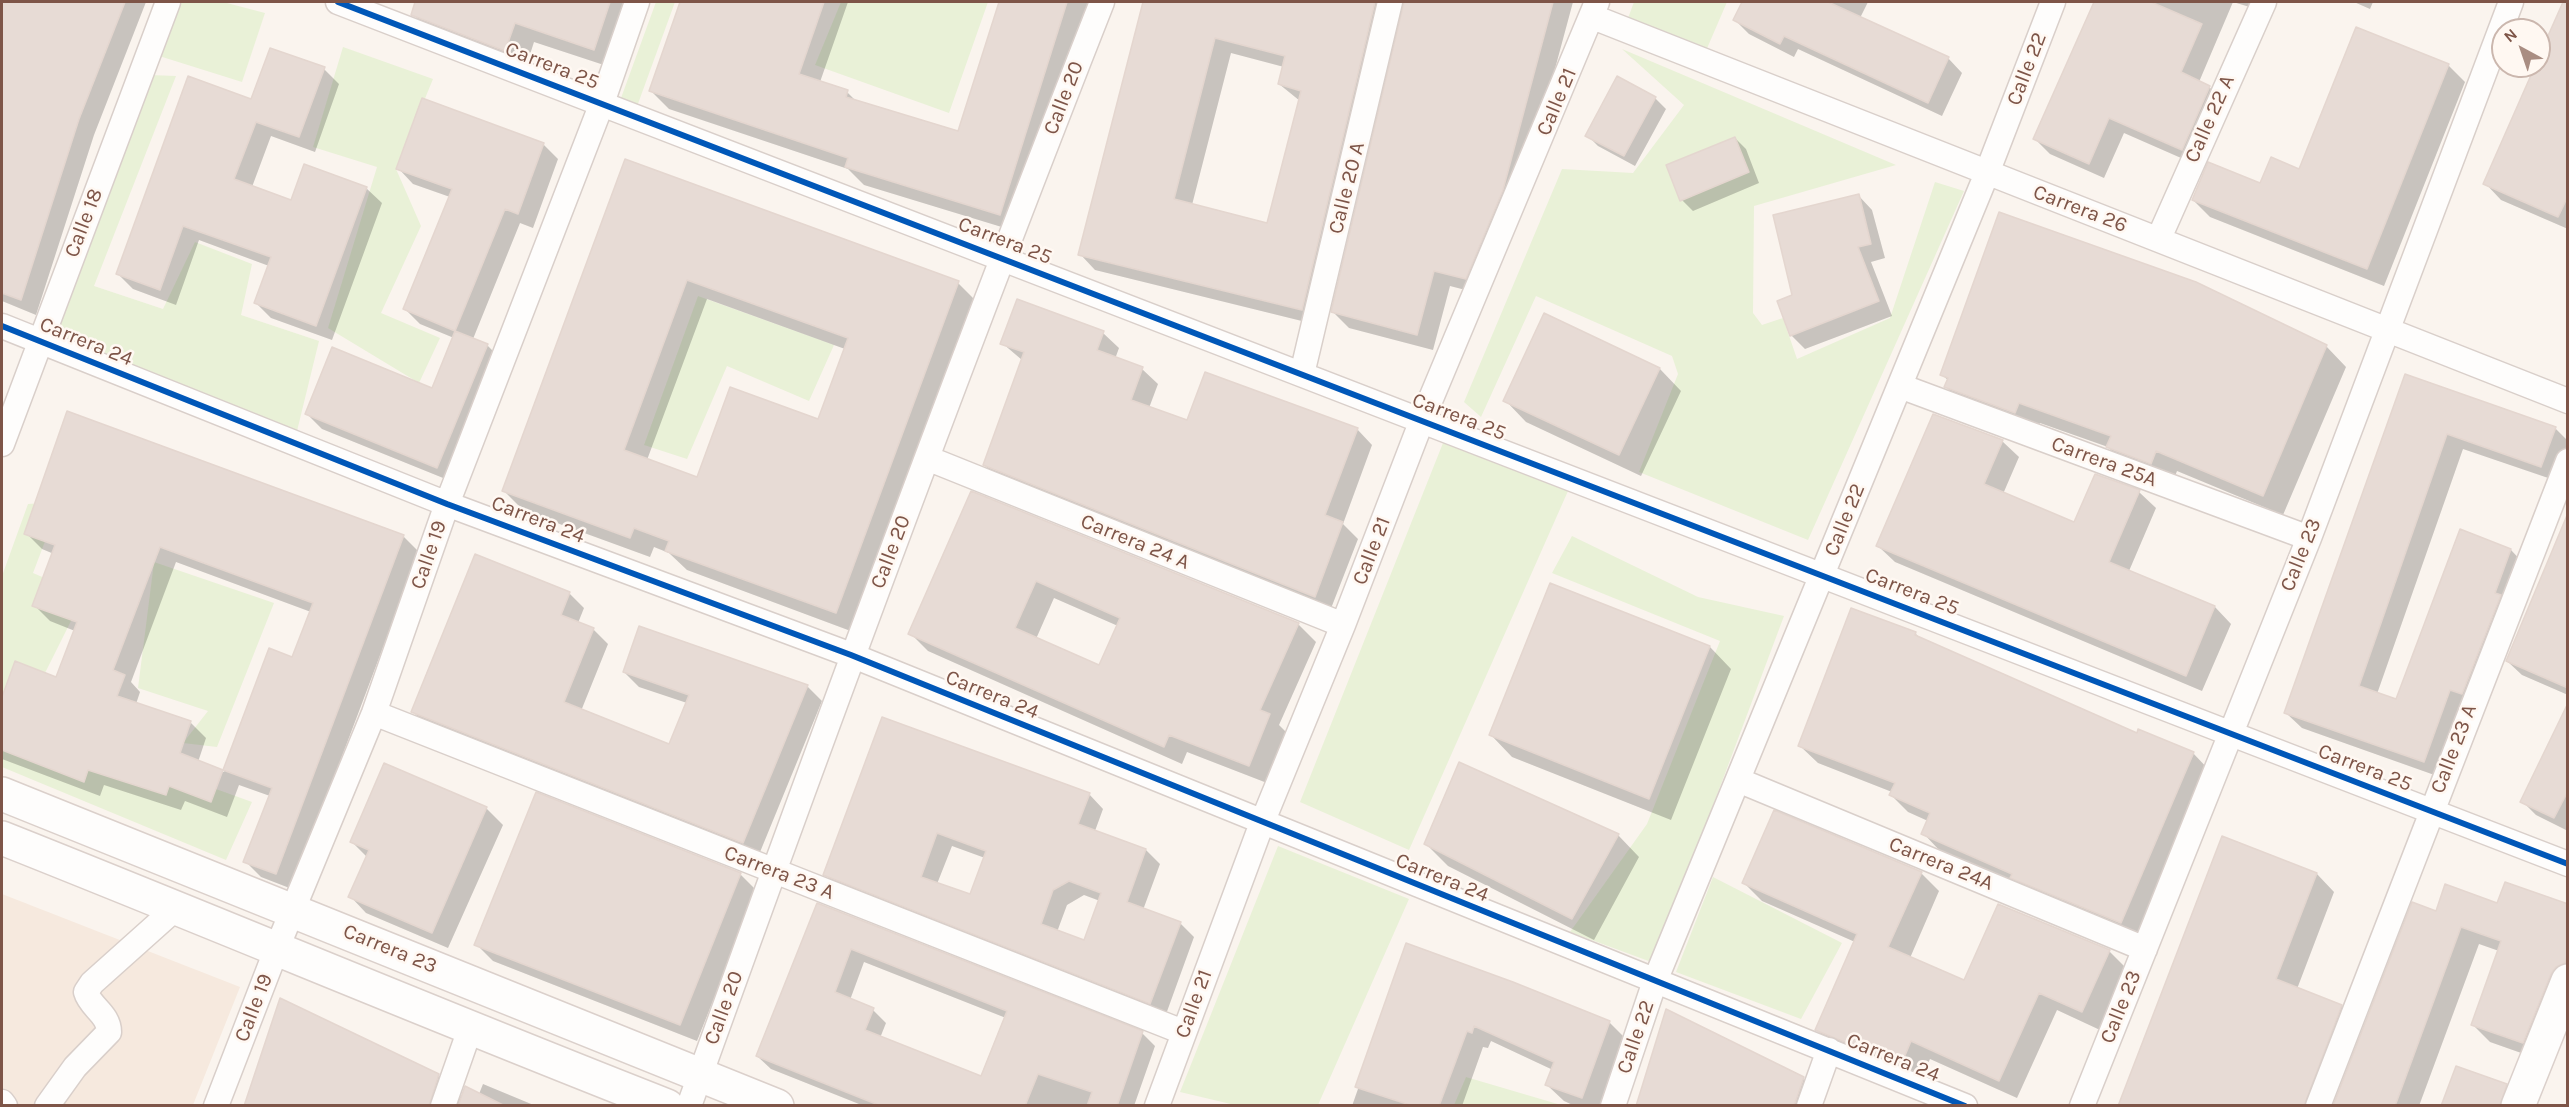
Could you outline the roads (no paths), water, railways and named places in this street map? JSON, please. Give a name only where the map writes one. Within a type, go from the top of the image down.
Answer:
[{"type":"street","name":"Calle 18","points":[[2,444],[168,2]]},
{"type":"street","name":"Carrera 25","points":[[338,2],[2568,864]]},
{"type":"street","name":"Calle 19","points":[[216,1106],[292,910],[374,713],[447,504],[602,103],[636,2]]},
{"type":"street","name":"Calle 20","points":[[689,1106],[851,656],[1001,257],[1102,2]]},
{"type":"street","name":"Calle 20 A","points":[[1302,374],[1390,2]]},
{"type":"street","name":"Calle 22","points":[[1613,1106],[1655,981],[1987,173],[2053,2]]},
{"type":"street","name":"Calle 22 A","points":[[2159,238],[2264,2]]},
{"type":"street","name":"Calle 23","points":[[2082,1106],[2309,538],[2511,2]]},
{"type":"street","name":"Carrera 26","points":[[1595,9],[1987,173],[2159,238],[2568,401]]},
{"type":"street","name":"Calle 21","points":[[1157,1106],[1262,823],[1344,625],[1422,420],[1595,9]]},
{"type":"street","name":"Carrera 24","points":[[2,326],[447,504],[851,656],[1965,1106]]},
{"type":"street","name":"Carrera 25A","points":[[1900,386],[2309,538]]},
{"type":"street","name":"Carrera 24 A","points":[[927,458],[1344,625]]},
{"type":"street","name":"Calle 23 A","points":[[2318,1106],[2430,811],[2568,461]]},
{"type":"street","name":"Carrera 23 A","points":[[374,713],[1183,1032]]},
{"type":"street","name":"Carrera 24A","points":[[1738,780],[2145,948]]},
{"type":"street","name":"Carrera 23","points":[[2,794],[777,1106]]},
{"type":"street","name":"Carrera 23","points":[[2,838],[177,907],[470,1029],[667,1106]]},
{"type":"street","points":[[47,1106],[75,1067],[109,1032],[105,1018],[88,999],[87,992],[92,983],[177,907]]},
{"type":"street","points":[[2518,1106],[2568,981]]},
{"type":"street","points":[[442,1106],[470,1029]]},
{"type":"street","points":[[1809,1106],[1829,1050]]},
{"type":"street","points":[[2,1102],[4,1106]]}]
